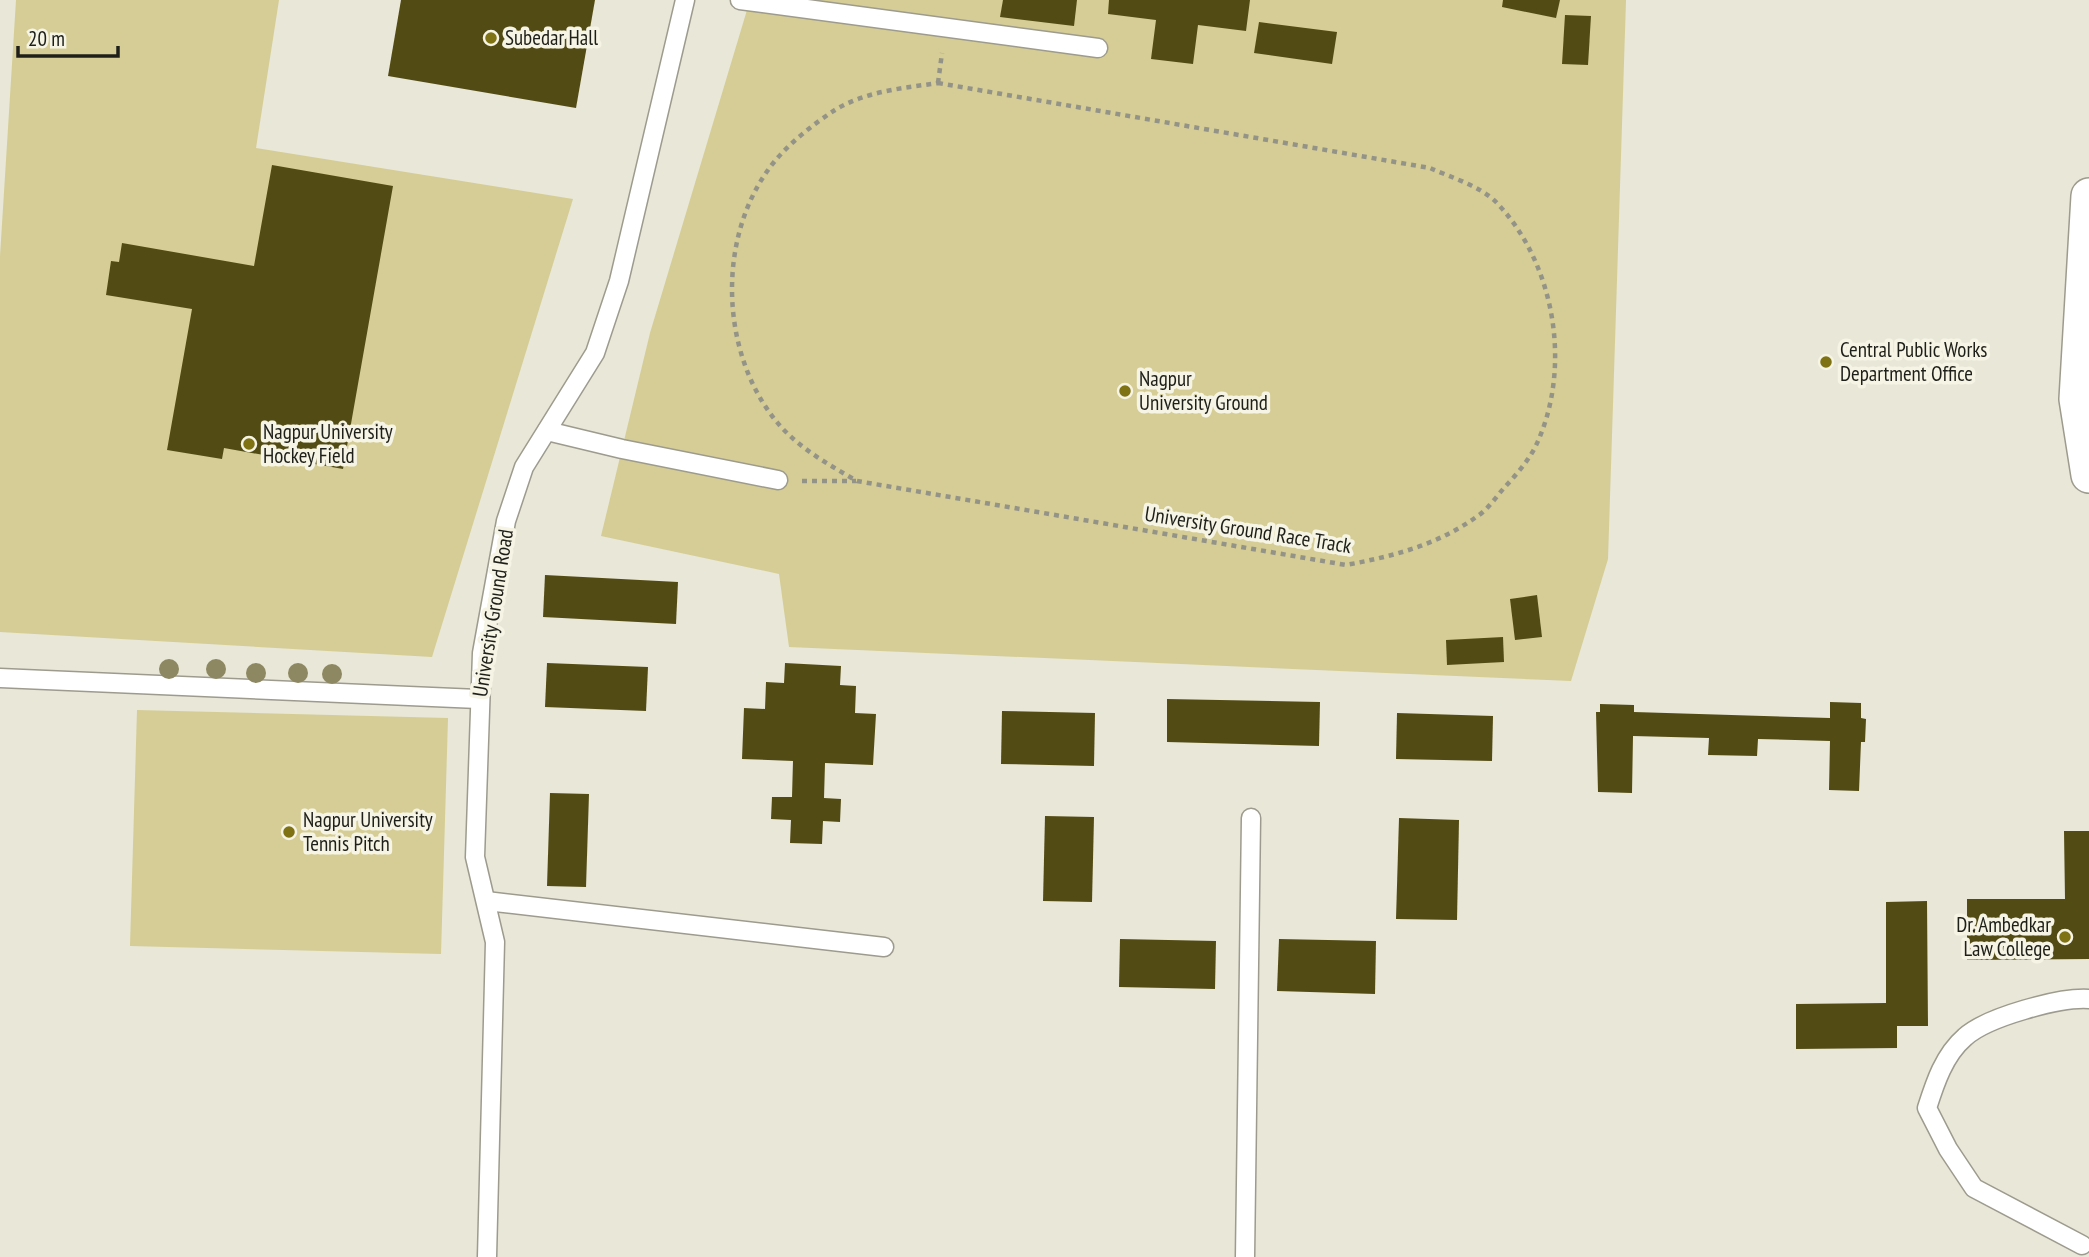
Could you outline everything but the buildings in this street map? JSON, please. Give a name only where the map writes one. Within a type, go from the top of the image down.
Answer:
[{"type":"street","points":[[2089,196],[2077,398],[2089,475]]},
{"type":"lane","name":"University Ground Road","points":[[487,1257],[495,942],[475,858],[478,699],[482,653],[506,521],[524,467],[595,353],[620,281],[685,0]]},
{"type":"lane","points":[[740,0],[1098,48]]},
{"type":"lane","points":[[547,431],[778,480]]},
{"type":"lane","points":[[0,678],[478,699]]},
{"type":"lane","points":[[1245,1257],[1251,818]]},
{"type":"lane","points":[[486,901],[884,947]]},
{"type":"lane","points":[[2085,1248],[1974,1188],[1948,1149],[1927,1108],[1940,1069],[1965,1036],[2028,1006],[2089,999]]},
{"type":"path","name":"University Ground Race Track","points":[[778,480],[857,481],[1346,565],[1394,556],[1436,541],[1481,514],[1517,474],[1538,442],[1550,405],[1555,362],[1553,326],[1543,281],[1531,249],[1493,200],[1430,168],[938,83],[883,91],[837,108],[800,137],[768,170],[749,208],[734,258],[732,292],[737,340],[758,393],[782,428],[818,458],[857,481]]},
{"type":"shaded area","name":"Nagpur University Hockey Field","points":[[16,0],[279,0],[256,148],[573,199],[432,657],[0,632],[0,256]]},
{"type":"shaded area","name":"Nagpur University Ground","points":[[750,0],[1626,0],[1608,559],[1571,681],[789,647],[779,574],[601,536],[650,333]]},
{"type":"shaded area","name":"Nagpur University Tennis Pitch","points":[[137,710],[448,718],[441,954],[130,946]]},
{"type":"place","name":"Subedar Hall","points":[[491,38]]},
{"type":"place","name":"Central Public Works Department Office","points":[[1826,362]]},
{"type":"place","name":"Nagpur University Ground","points":[[1125,391]]},
{"type":"place","name":"Nagpur University Hockey Field","points":[[249,444]]},
{"type":"place","name":"Nagpur University Tennis Pitch","points":[[289,832]]},
{"type":"place","name":"Dr. Ambedkar Law College","points":[[2065,937]]}]
